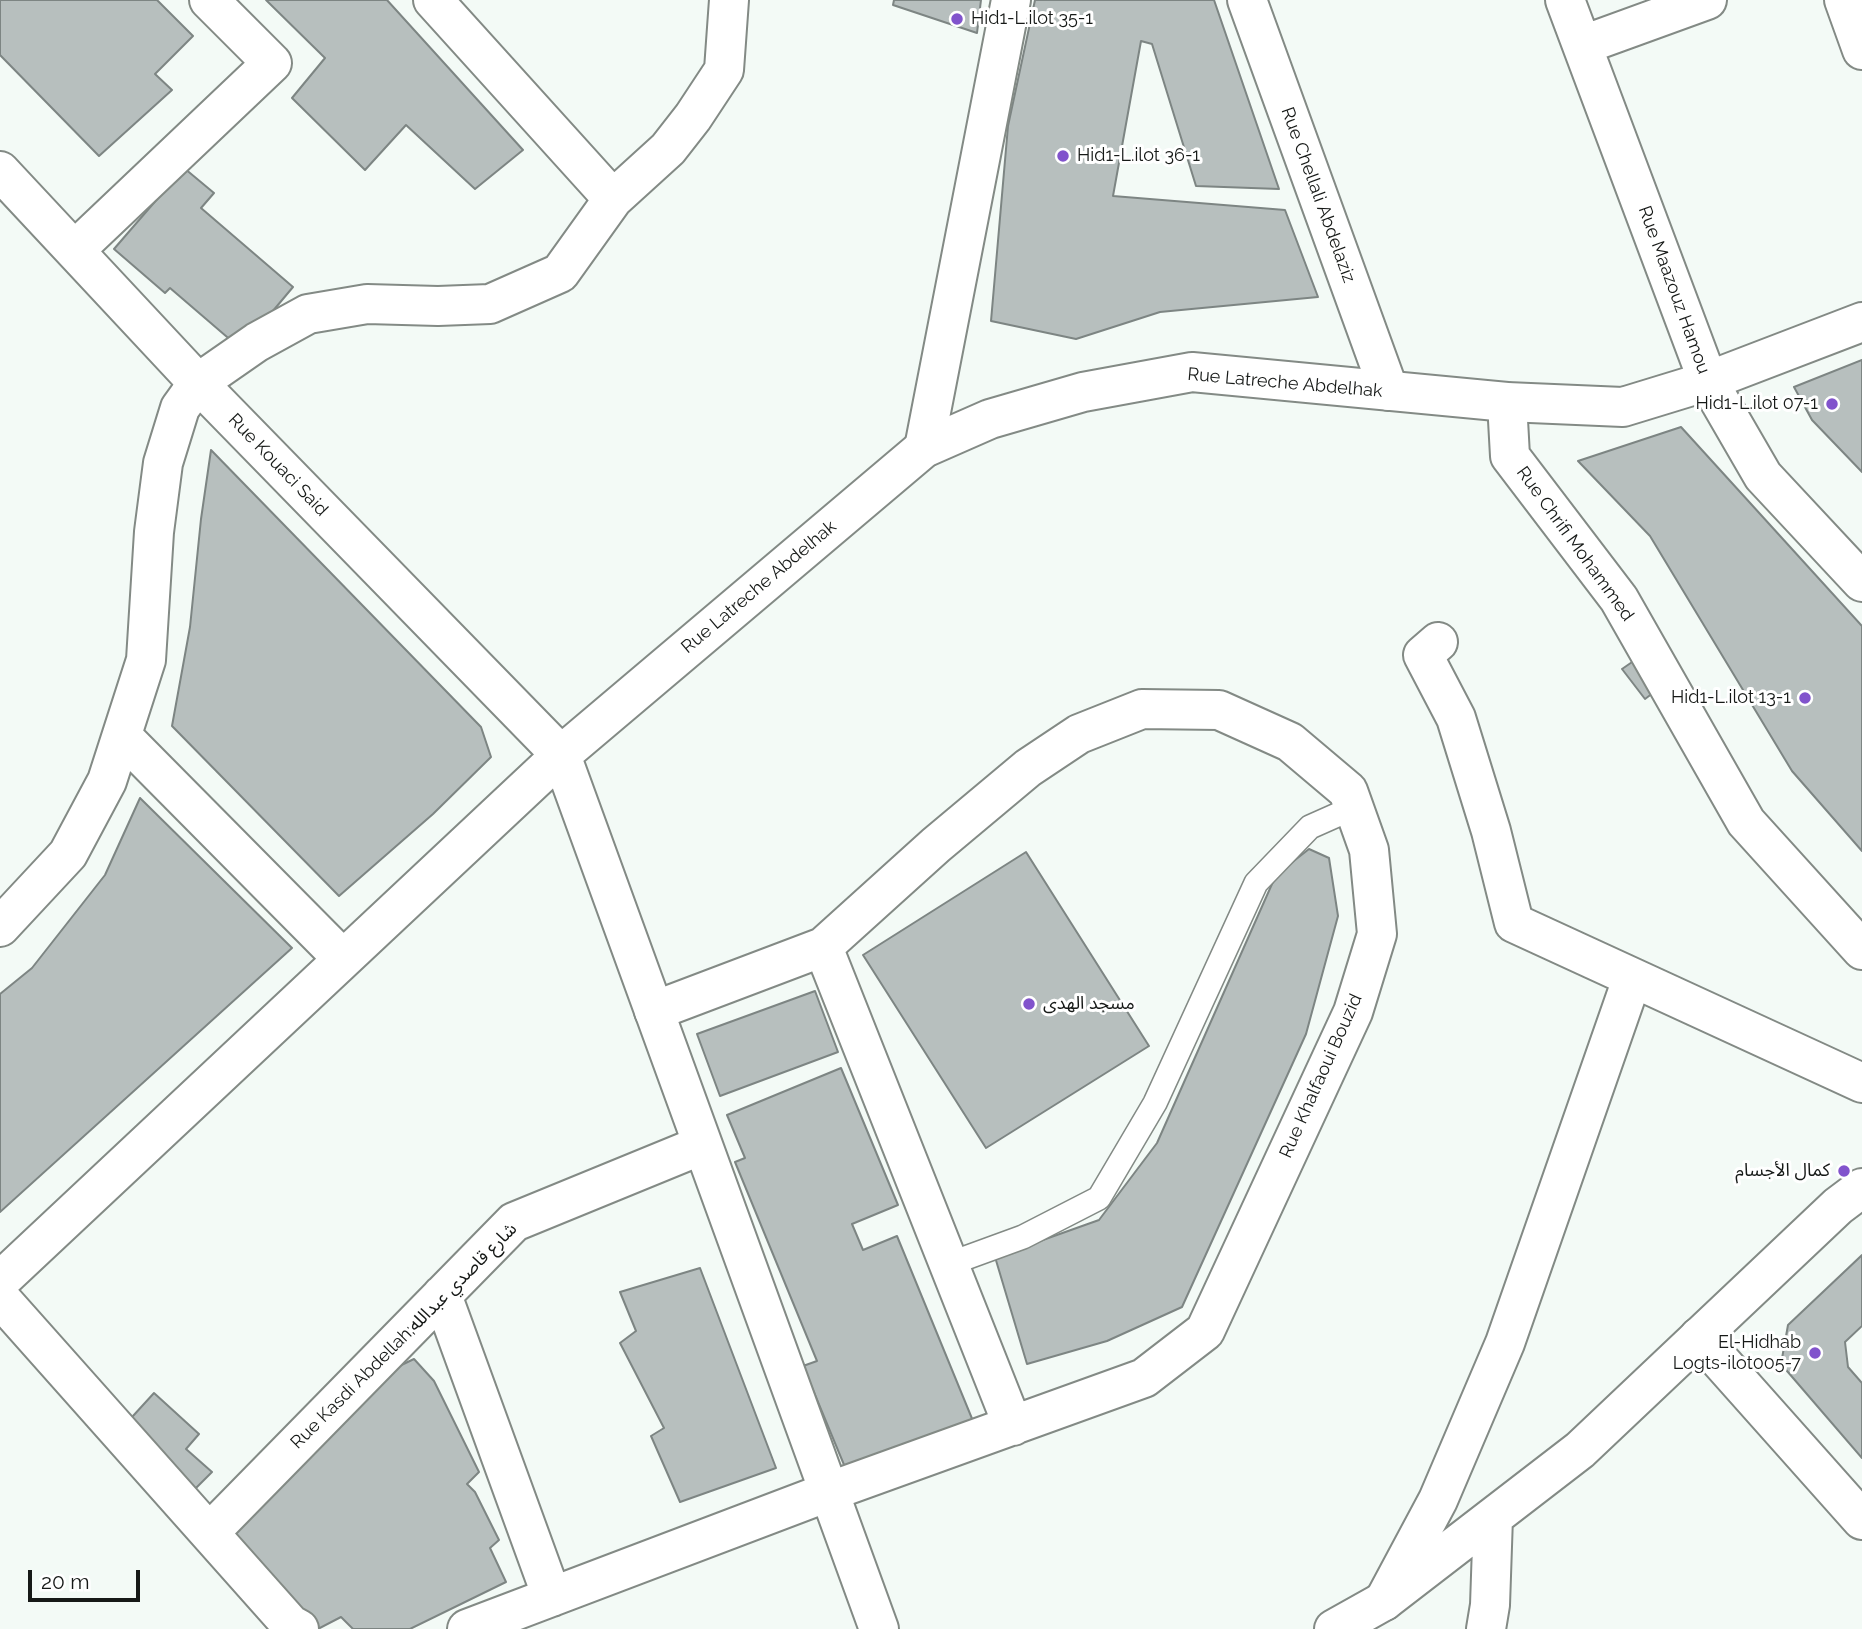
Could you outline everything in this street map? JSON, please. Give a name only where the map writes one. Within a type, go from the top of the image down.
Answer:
[{"type":"street","points":[[75,250],[272,63],[209,0]]},
{"type":"street","points":[[433,0],[613,199]]},
{"type":"street","points":[[0,927],[68,854],[107,781],[146,660],[154,532],[163,463],[180,408],[198,383],[257,342],[308,314],[367,304],[490,304],[560,273],[613,199],[668,149],[724,70],[729,0]]},
{"type":"street","points":[[923,448],[1011,0]]},
{"type":"street","name":"Rue Chellali Abdelaziz","points":[[1247,0],[1389,391]]},
{"type":"street","name":"Rue Maazouz Hamou","points":[[1565,0],[1707,380],[1763,476],[1862,582]]},
{"type":"street","points":[[1583,46],[1707,0]]},
{"type":"street","points":[[1844,0],[1862,50]]},
{"type":"street","name":"Rue Kouaci Said","points":[[0,171],[198,383],[561,754]]},
{"type":"street","name":"Rue Latreche Abdelhak","points":[[0,1281],[561,754],[923,448],[990,419],[1083,392],[1192,372],[1507,402],[1623,407],[1707,380],[1862,322]]},
{"type":"street","name":"Rue Chrifi Mohammed","points":[[1507,402],[1510,456],[1619,598],[1746,822],[1862,950]]},
{"type":"street","points":[[1438,642],[1423,655],[1456,718],[1491,831],[1514,923],[1862,1083]]},
{"type":"street","name":"Rue Khalfaoui Bouzid","points":[[467,1629],[828,1492],[1144,1378],[1205,1331],[1353,1012],[1377,934],[1369,850],[1348,791],[1290,742],[1219,710],[1142,709],[1079,734],[1028,768],[936,845],[823,947],[654,1011]]},
{"type":"street","points":[[122,736],[343,958]]},
{"type":"street","points":[[561,754],[879,1629]]},
{"type":"street","points":[[823,947],[1013,1426]]},
{"type":"street","points":[[1384,1601],[1437,1500],[1505,1343],[1632,979]]},
{"type":"street","name":"Rue Kasdi Abdellah;شارع قاصدي عبدالله","points":[[209,1534],[514,1222],[702,1145]]},
{"type":"street","points":[[1334,1629],[1384,1601],[1580,1450],[1838,1206],[1862,1188]]},
{"type":"street","points":[[442,1295],[552,1597]]},
{"type":"street","points":[[0,1298],[209,1534],[290,1623],[299,1629]]},
{"type":"street","points":[[1699,1337],[1862,1520]]},
{"type":"street","points":[[1486,1629],[1490,1605],[1493,1517]]},
{"type":"lane","points":[[949,1264],[1023,1237],[1099,1198],[1155,1103],[1256,883],[1310,827],[1355,807]]},
{"type":"building","points":[[0,0],[157,0],[193,36],[155,74],[172,90],[99,156],[0,55]]},
{"type":"building","points":[[266,0],[387,0],[523,150],[475,189],[406,125],[365,170],[292,98],[325,58]]},
{"type":"building","name":"Hid1-L.ilot 35-1","points":[[894,0],[981,0],[977,33],[893,5]]},
{"type":"building","name":"Hid1-L.ilot 36-1","points":[[1035,0],[1214,0],[1279,189],[1196,186],[1152,44],[1141,41],[1113,196],[1285,210],[1318,297],[1160,312],[1076,339],[991,321],[1008,126]]},
{"type":"building","points":[[184,168],[214,193],[201,208],[293,287],[241,349],[170,288],[165,293],[114,249]]},
{"type":"building","name":"Hid1-L.ilot 07-1","points":[[1862,360],[1862,472],[1812,420],[1794,387]]},
{"type":"building","name":"Hid1-L.ilot 13-1","points":[[1681,427],[1862,626],[1862,851],[1792,771],[1650,536],[1578,461]]},
{"type":"building","points":[[211,450],[481,727],[491,757],[433,814],[339,896],[172,726],[190,627]]},
{"type":"building","points":[[1635,660],[1657,690],[1645,699],[1622,669]]},
{"type":"building","points":[[140,798],[292,948],[0,1212],[0,994],[32,968],[105,875]]},
{"type":"building","points":[[1309,849],[1329,858],[1338,916],[1306,1034],[1182,1307],[1107,1341],[1027,1364],[995,1257],[1099,1220],[1157,1143],[1276,875]]},
{"type":"building","points":[[1026,852],[1149,1046],[986,1148],[863,955]]},
{"type":"building","points":[[815,991],[838,1052],[720,1096],[697,1034]]},
{"type":"building","points":[[841,1068],[898,1205],[852,1224],[863,1250],[897,1236],[973,1421],[847,1472],[803,1366],[817,1361],[735,1162],[745,1158],[727,1115]]},
{"type":"building","name":"El-Hidhab Logts-ilot005-7","points":[[1862,1255],[1862,1326],[1845,1342],[1848,1367],[1862,1383],[1862,1458],[1781,1364],[1788,1325]]},
{"type":"building","points":[[700,1268],[776,1468],[680,1502],[651,1436],[664,1428],[620,1343],[636,1331],[620,1292]]},
{"type":"building","points":[[414,1359],[434,1381],[479,1472],[467,1484],[475,1492],[499,1540],[490,1548],[506,1582],[410,1629],[353,1629],[341,1617],[318,1629],[221,1531],[393,1369]]},
{"type":"building","points":[[154,1393],[199,1434],[186,1449],[212,1472],[192,1492],[122,1428]]},
{"type":"place","name":"Hid1-L.ilot 35-1","points":[[957,19]]},
{"type":"place","name":"Hid1-L.ilot 36-1","points":[[1063,156]]},
{"type":"place","name":"Hid1-L.ilot 07-1","points":[[1832,404]]},
{"type":"place","name":"Hid1-L.ilot 13-1","points":[[1805,698]]},
{"type":"place","name":"مسجد الهدى","points":[[1029,1004]]},
{"type":"place","name":"كمال الأجسام","points":[[1844,1171]]},
{"type":"place","name":"El-Hidhab Logts-ilot005-7","points":[[1815,1353]]}]
